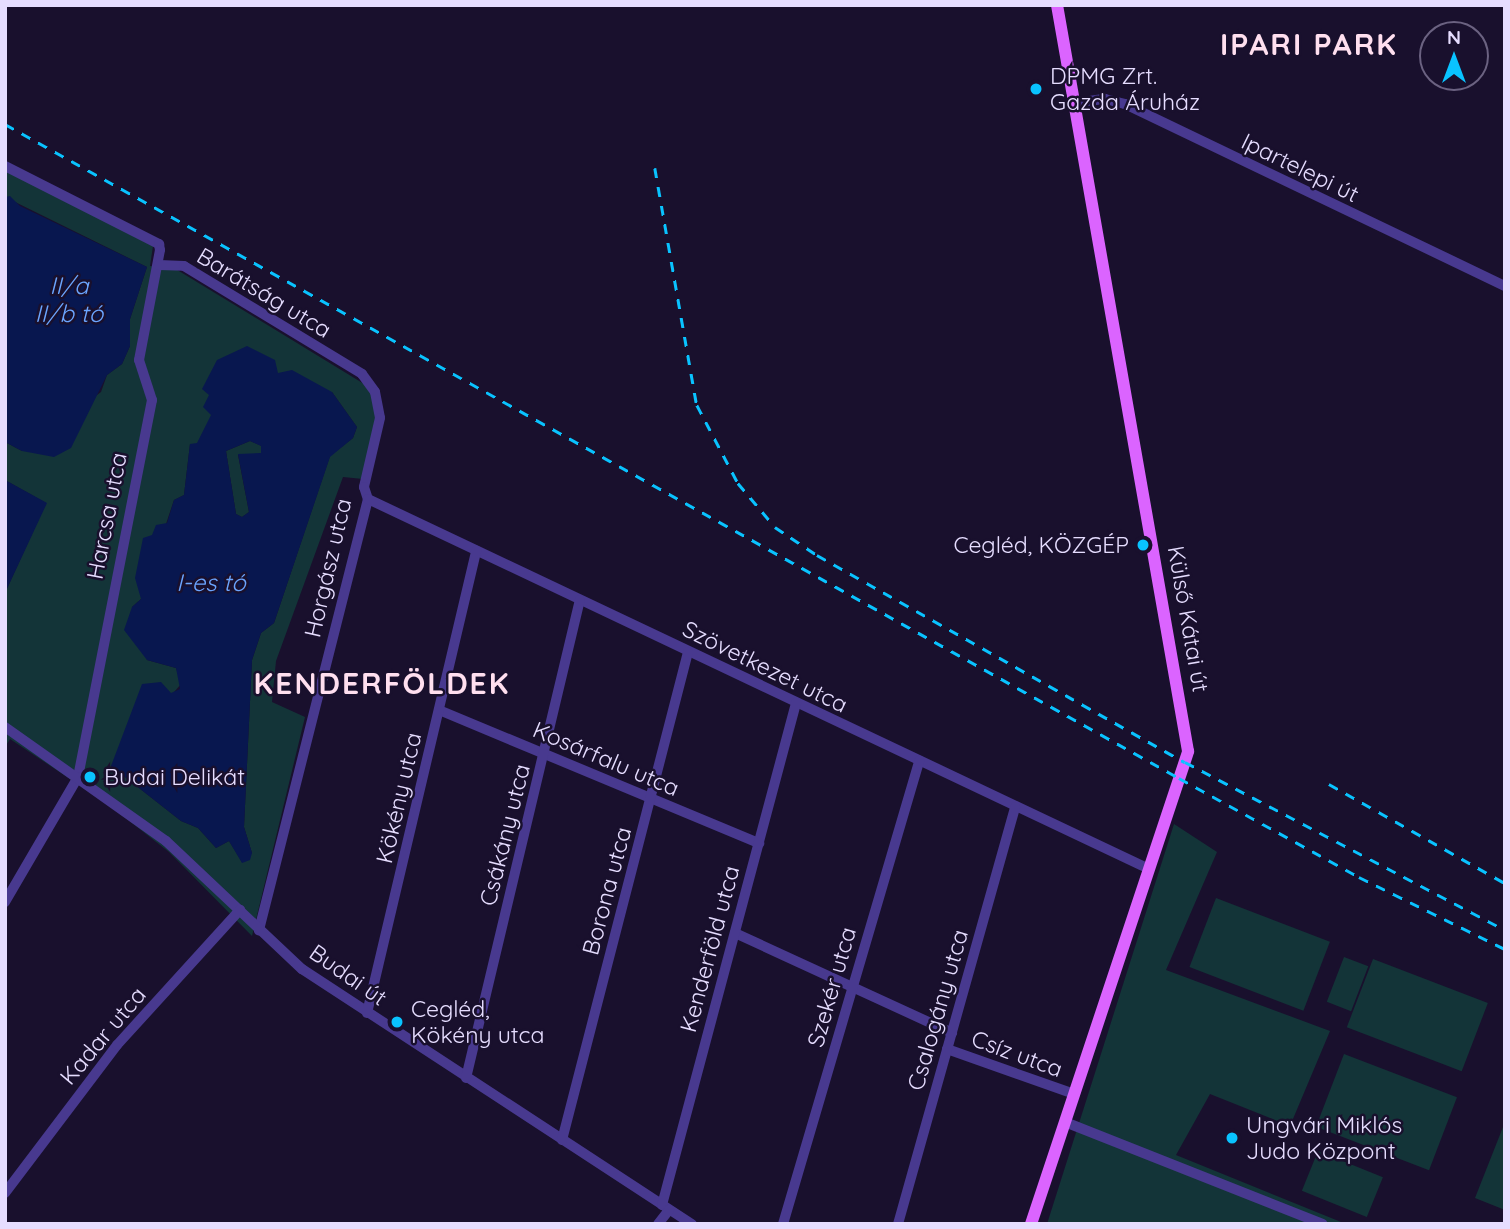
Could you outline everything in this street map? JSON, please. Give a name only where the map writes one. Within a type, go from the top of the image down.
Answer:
[{"type":"main road","name":"Külső Kátai út","points":[[1031,1224],[1147,867],[1186,758],[1186,729],[1057,5]]},
{"type":"street","name":"Ipartelepi út","points":[[1075,103],[1105,99],[1125,104],[1505,286]]},
{"type":"street","name":"Barátság utca","points":[[5,166],[159,244],[159,265],[184,266],[362,374],[375,392],[380,418]]},
{"type":"street","name":"Harcsa utca","points":[[5,902],[78,777],[152,400],[139,360],[159,265]]},
{"type":"street","name":"Horgász utca","points":[[259,930],[368,499],[364,487],[380,418]]},
{"type":"street","name":"Szövetkezet utca","points":[[368,499],[1015,807],[1147,867]]},
{"type":"street","name":"Kökény utca","points":[[367,1013],[476,551]]},
{"type":"street","name":"Csákány utca","points":[[466,1078],[580,600]]},
{"type":"street","name":"Borona utca","points":[[562,1140],[688,652]]},
{"type":"street","name":"Kenderföld utca","points":[[665,1208],[796,703]]},
{"type":"street","name":"Kosárfalu utca","points":[[439,710],[759,842]]},
{"type":"street","name":"Budai út","points":[[5,727],[166,841],[302,969],[692,1224]]},
{"type":"street","name":"Szekér utca","points":[[783,1224],[919,761]]},
{"type":"street","name":"Csalogány utca","points":[[898,1224],[1015,807]]},
{"type":"street","name":"Kadar utca","points":[[5,1193],[117,1045],[240,910]]},
{"type":"street","points":[[735,933],[952,1032]]},
{"type":"street","name":"Csíz utca","points":[[947,1049],[1074,1094]]},
{"type":"street","points":[[1065,1122],[1323,1224]]},
{"type":"street","points":[[658,1224],[665,1208]]},
{"type":"green space","points":[[5,168],[153,246],[150,266],[174,268],[369,387],[378,419],[363,479],[343,477],[276,661],[272,702],[305,717],[252,936],[169,852],[109,805],[10,739],[5,747],[5,593],[46,503],[5,480],[5,442],[22,451],[101,392],[107,375],[122,364],[130,346],[130,319],[147,267],[5,197]],"holes":[[[332,392],[357,427],[353,438],[330,456],[274,623],[261,633],[252,660],[244,827],[252,853],[242,862],[229,841],[216,848],[198,828],[181,821],[111,766],[181,684],[176,668],[147,660],[132,607],[141,599],[174,500],[184,495],[190,444],[197,444],[212,415],[210,395]]]},
{"type":"green space","points":[[250,441],[262,446],[261,454],[238,455],[249,512],[242,517],[236,514],[226,451]]},
{"type":"green space","points":[[1174,824],[1217,852],[1166,970],[1330,1031],[1290,1126],[1210,1094],[1176,1155],[1346,1224],[1047,1224]]},
{"type":"green space","points":[[1216,898],[1330,942],[1303,1011],[1189,967]]},
{"type":"green space","points":[[1344,957],[1368,966],[1351,1011],[1327,1002]]},
{"type":"green space","points":[[1373,959],[1488,1003],[1462,1071],[1347,1027]]},
{"type":"green space","points":[[1344,1054],[1457,1097],[1429,1170],[1316,1127]]},
{"type":"green space","points":[[1505,1122],[1505,1210],[1475,1198]]},
{"type":"green space","points":[[1318,1151],[1383,1177],[1367,1217],[1302,1191]]},
{"type":"water","name":"II/a II/b tó","points":[[10,196],[20,206],[147,267],[130,319],[130,346],[122,364],[107,375],[71,448],[54,457],[22,451],[5,442],[5,197]]},
{"type":"water","name":"I-es tó","points":[[247,346],[275,360],[278,373],[292,370],[332,392],[357,427],[353,438],[330,457],[274,623],[261,633],[252,660],[244,827],[252,853],[250,860],[242,863],[229,841],[216,848],[198,828],[181,821],[111,766],[142,684],[161,682],[171,693],[180,689],[176,668],[147,660],[124,630],[132,607],[141,599],[135,578],[143,538],[152,535],[156,525],[167,523],[174,500],[184,495],[190,444],[197,443],[211,415],[203,407],[209,395],[202,389],[217,360]],"holes":[[[250,441],[261,446],[261,453],[238,454],[249,512],[242,517],[236,514],[226,451]]]},
{"type":"water","points":[[5,480],[47,503],[5,593]]},
{"type":"railway","points":[[5,124],[1179,778],[1359,877],[1505,949]]},
{"type":"railway","points":[[655,168],[697,405],[738,483],[775,527],[817,555],[1185,762],[1505,930]]},
{"type":"railway","points":[[1329,784],[1505,883]]},
{"type":"place","name":"DPMG Zrt. Gazda Áruház","points":[[1036,89]]},
{"type":"place","name":"Cegléd, KÖZGÉP","points":[[1143,545]]},
{"type":"place","name":"Budai Delikát","points":[[90,777]]},
{"type":"place","name":"Cegléd, Kökény utca","points":[[397,1022]]},
{"type":"place","name":"Ungvári Miklós Judo Központ","points":[[1232,1138]]},
{"type":"district","name":"IPARI PARK","points":[[1309,44]]},
{"type":"district","name":"KENDERFÖLDEK","points":[[382,683]]}]
